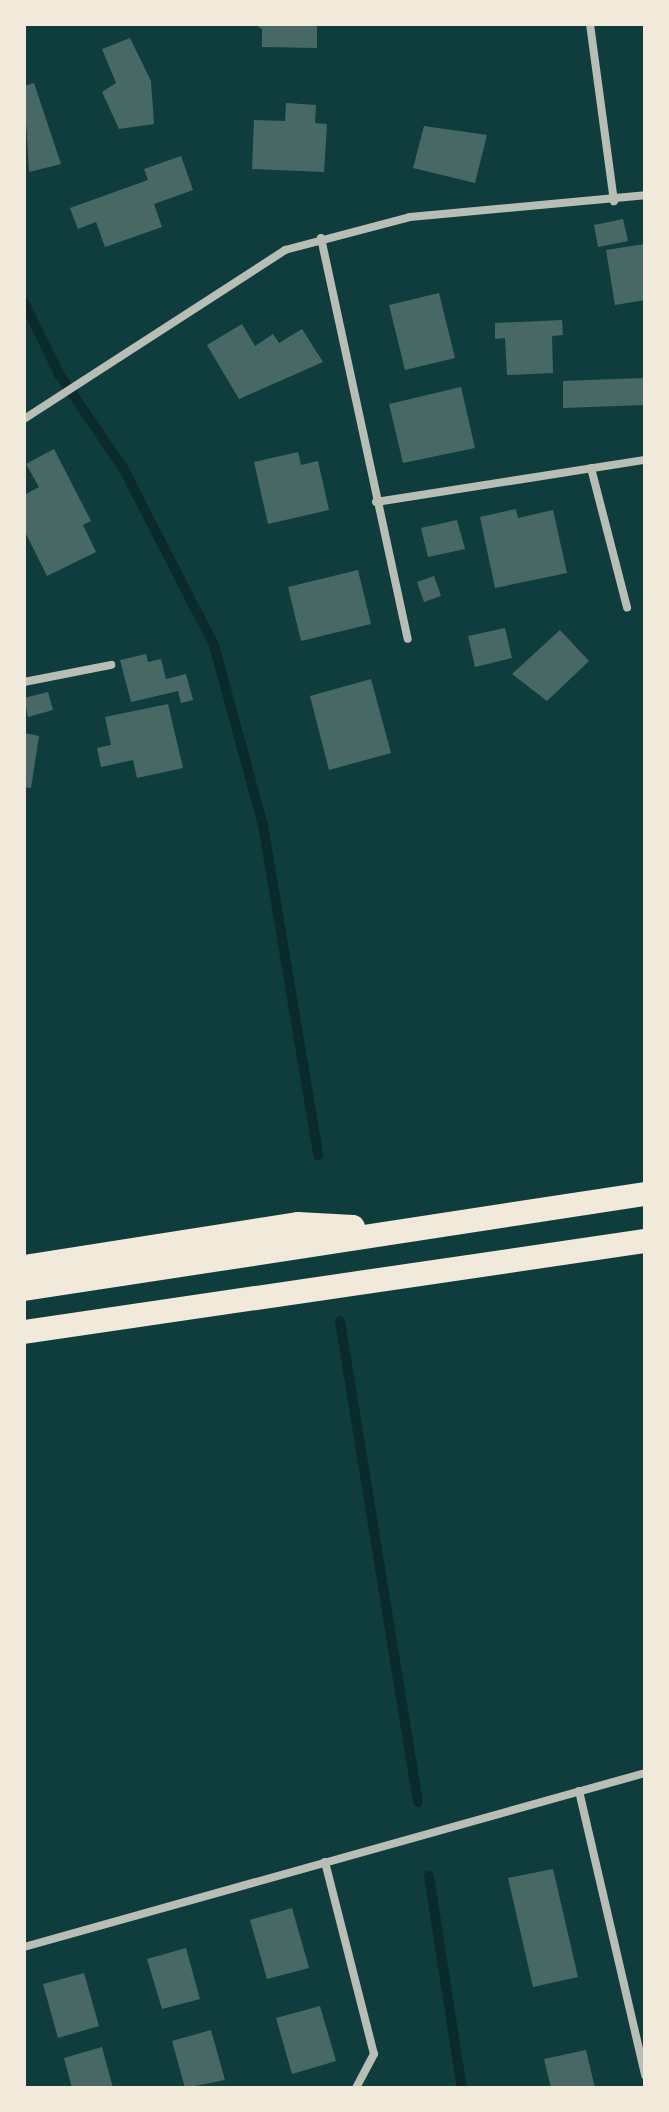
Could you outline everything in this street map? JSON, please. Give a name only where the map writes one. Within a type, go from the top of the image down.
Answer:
[{"type":"highway","points":[[24,1289],[645,1194]]},
{"type":"highway","points":[[24,1267],[298,1224],[403,1230]]},
{"type":"highway","points":[[24,1332],[645,1241]]},
{"type":"street","points":[[590,24],[614,201]]},
{"type":"street","points":[[24,419],[244,271],[321,238],[410,217],[614,201],[645,195]]},
{"type":"street","points":[[321,238],[408,639]]},
{"type":"street","points":[[376,502],[645,460]]},
{"type":"street","points":[[591,468],[627,607]]},
{"type":"street","points":[[24,682],[111,665]]},
{"type":"street","points":[[24,1947],[645,1773]]},
{"type":"street","points":[[579,1791],[645,2075]]},
{"type":"street","points":[[325,1862],[374,2054],[356,2088]]},
{"type":"building","points":[[254,24],[317,24],[317,48],[262,47],[262,29]]},
{"type":"building","points":[[130,38],[151,81],[154,124],[119,129],[102,92],[116,83],[102,49]]},
{"type":"building","points":[[34,83],[61,164],[29,172],[24,86]]},
{"type":"building","points":[[286,103],[316,105],[315,123],[327,124],[324,172],[252,169],[254,120],[285,121]]},
{"type":"building","points":[[424,126],[487,135],[475,183],[413,168]]},
{"type":"building","points":[[181,156],[193,190],[154,204],[162,227],[105,247],[96,222],[78,229],[70,208],[148,180],[144,169]]},
{"type":"building","points":[[623,219],[628,241],[598,247],[594,225]]},
{"type":"building","points":[[645,244],[645,300],[615,305],[606,250]]},
{"type":"building","points":[[439,293],[455,358],[405,370],[389,305]]},
{"type":"building","points":[[562,320],[563,335],[552,336],[553,373],[507,375],[505,338],[495,339],[495,323]]},
{"type":"building","points":[[242,324],[255,346],[273,334],[279,343],[302,329],[323,362],[239,399],[207,345]]},
{"type":"building","points":[[643,378],[645,405],[563,408],[563,381]]},
{"type":"building","points":[[461,387],[475,448],[403,463],[389,404]]},
{"type":"building","points":[[54,449],[91,521],[83,525],[96,552],[47,576],[24,530],[24,495],[39,487],[26,464]]},
{"type":"building","points":[[298,452],[301,465],[318,461],[329,510],[268,524],[254,462]]},
{"type":"building","points":[[516,509],[518,518],[553,510],[567,573],[495,588],[480,517]]},
{"type":"building","points":[[457,520],[465,549],[428,557],[421,528]]},
{"type":"building","points":[[358,570],[371,624],[301,641],[288,587]]},
{"type":"building","points":[[434,576],[441,596],[424,602],[417,582]]},
{"type":"building","points":[[505,628],[512,658],[475,667],[468,636]]},
{"type":"building","points":[[560,630],[589,661],[547,701],[512,674]]},
{"type":"building","points":[[146,654],[148,662],[161,659],[166,679],[186,674],[193,700],[181,703],[178,691],[131,702],[120,660]]},
{"type":"building","points":[[371,679],[391,753],[329,770],[310,696]]},
{"type":"building","points":[[48,692],[53,710],[28,717],[24,698]]},
{"type":"building","points":[[168,704],[183,768],[137,778],[133,760],[101,767],[97,748],[111,745],[105,717]]},
{"type":"building","points":[[24,733],[39,736],[31,788],[24,787]]},
{"type":"building","points":[[553,1869],[578,1977],[533,1987],[508,1878]]},
{"type":"building","points":[[292,1908],[309,1968],[267,1979],[250,1920]]},
{"type":"building","points":[[186,1948],[200,1999],[162,2009],[147,1959]]},
{"type":"building","points":[[84,1973],[99,2026],[58,2038],[43,1984]]},
{"type":"building","points":[[320,2006],[336,2061],[292,2074],[276,2018]]},
{"type":"building","points":[[211,2030],[225,2080],[185,2088],[172,2041]]},
{"type":"building","points":[[102,2047],[113,2088],[72,2088],[64,2058]]},
{"type":"building","points":[[586,2050],[595,2088],[551,2088],[544,2059]]},
{"type":"waterway","points":[[24,302],[59,374],[123,468],[214,645],[263,825],[318,1155]]},
{"type":"waterway","points":[[340,1321],[418,1802]]},
{"type":"waterway","points":[[429,1876],[462,2088]]}]
